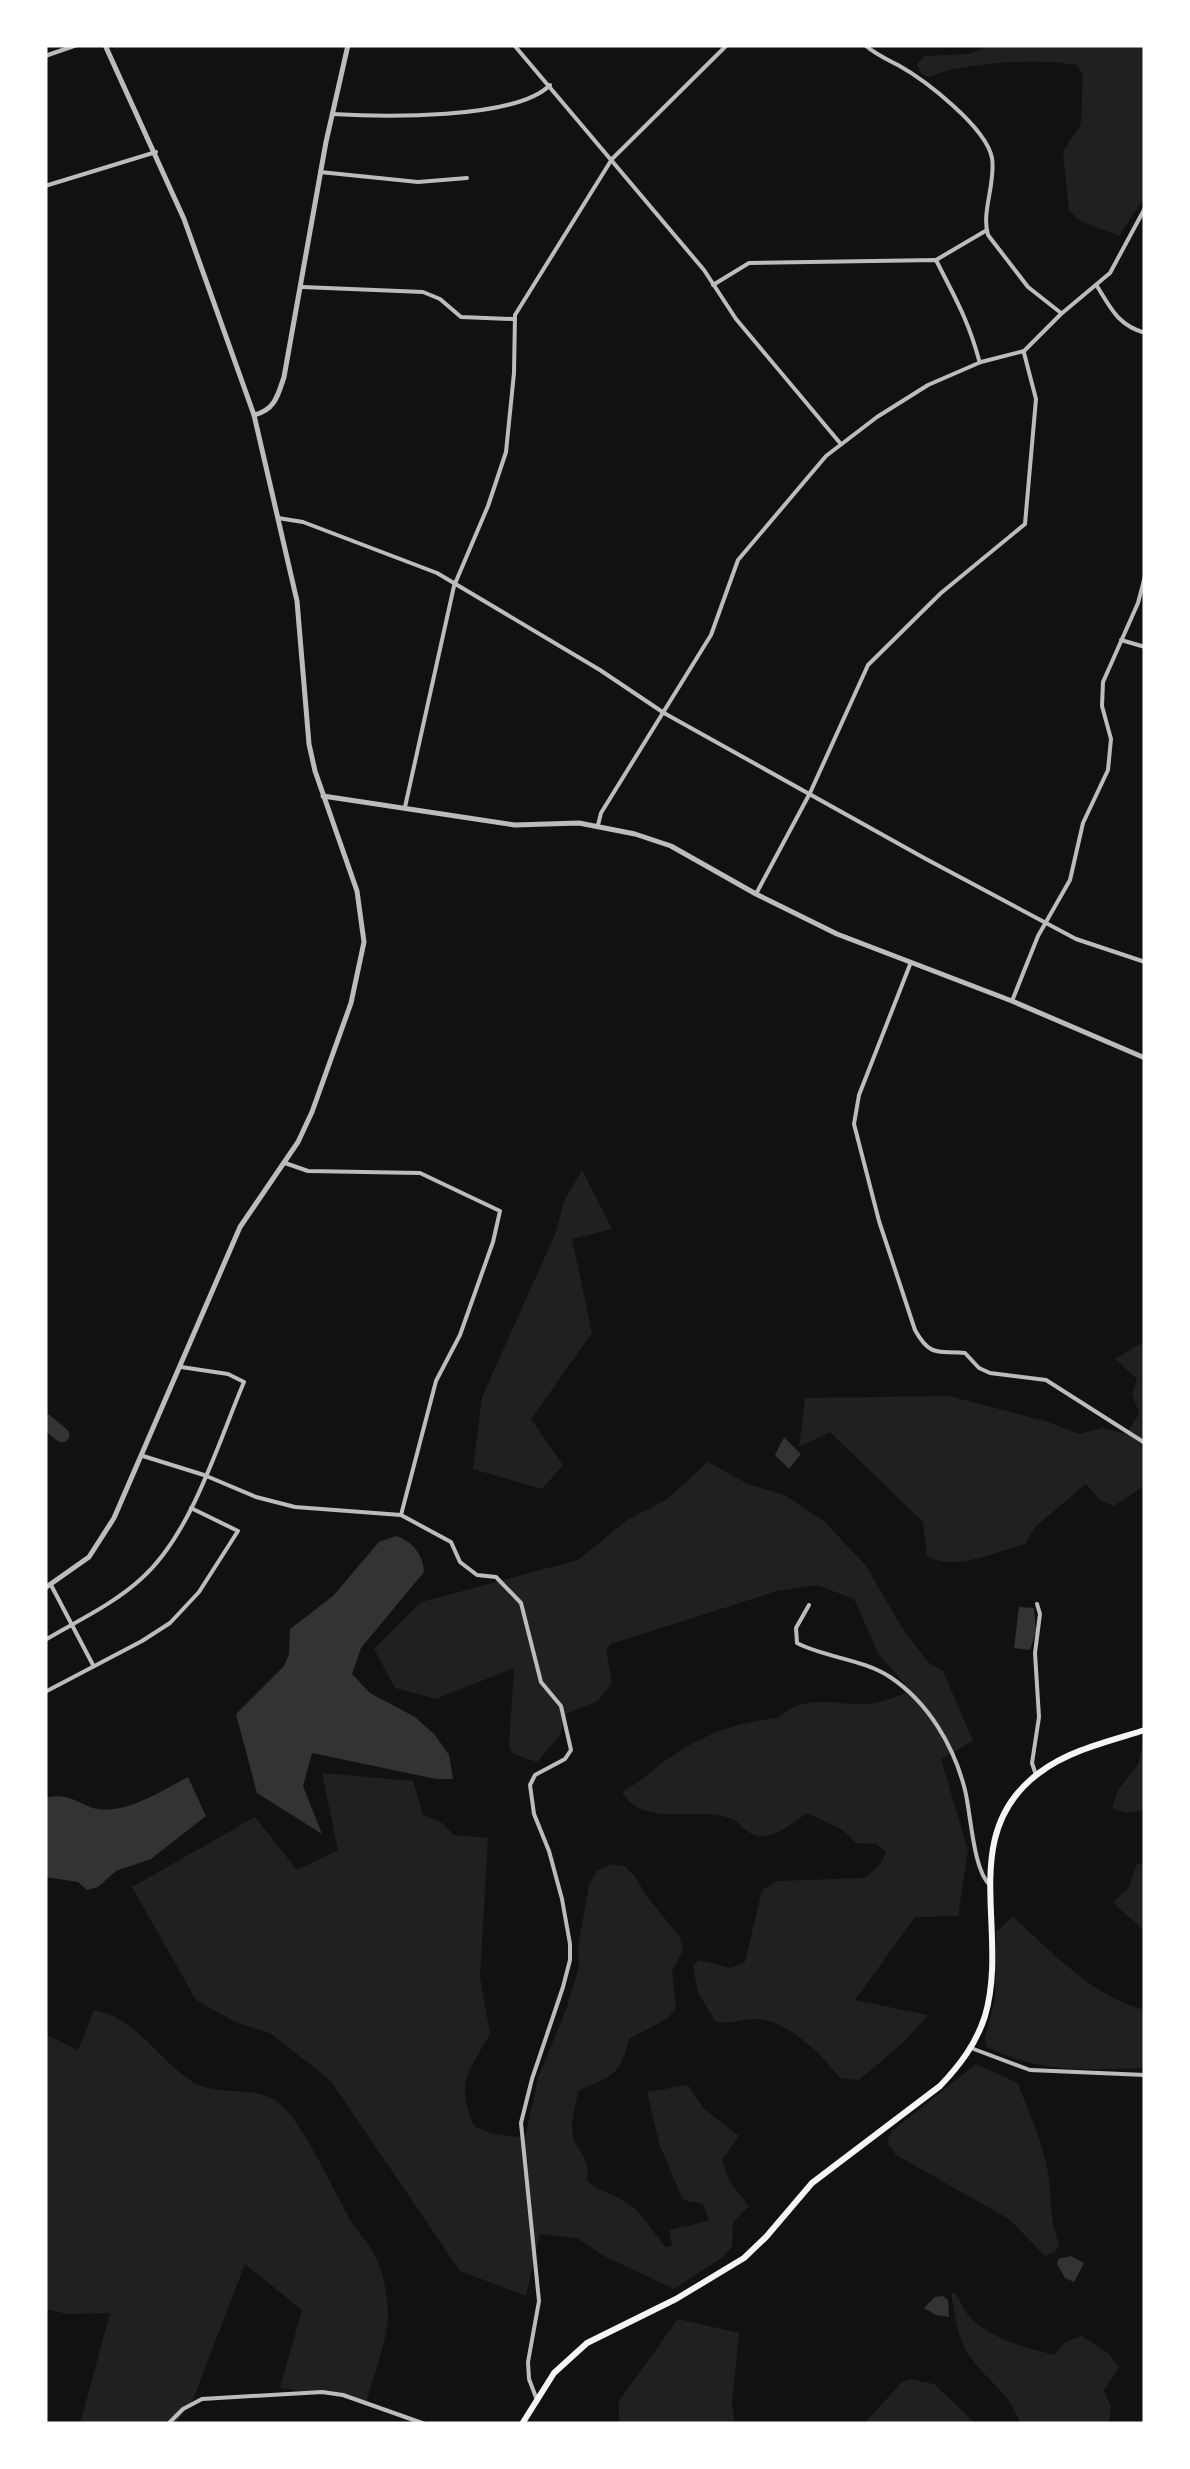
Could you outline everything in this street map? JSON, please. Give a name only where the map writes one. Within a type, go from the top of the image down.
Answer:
[{"type":"main road","points":[[522,2424],[554,2373],[588,2342],[676,2299],[744,2258],[801,2194],[940,2086],[971,2048],[986,2012],[992,1847],[998,1822],[1009,1802],[1036,1775],[1084,1750],[1145,1730]]},
{"type":"street","points":[[45,56],[77,45]]},
{"type":"street","points":[[48,1587],[89,1557],[114,1518],[240,1227],[298,1142],[326,1079],[351,1003],[364,942],[356,892],[323,796],[306,726],[298,613],[254,415],[184,220],[105,45]]},
{"type":"street","points":[[254,415],[270,408],[278,396],[348,45]]},
{"type":"street","points":[[514,45],[704,270],[736,319],[840,443]]},
{"type":"street","points":[[405,808],[454,586],[506,452],[514,373],[514,319],[612,159],[727,45]]},
{"type":"street","points":[[864,45],[900,66],[974,126],[987,144],[992,163],[986,230],[1028,287],[1061,314]]},
{"type":"street","points":[[332,114],[448,113],[520,102],[550,85]]},
{"type":"street","points":[[45,186],[156,152]]},
{"type":"street","points":[[320,172],[418,182],[467,178]]},
{"type":"street","points":[[598,826],[601,814],[711,635],[738,560],[826,456],[928,385],[980,362],[1024,351],[1116,265],[1145,208]]},
{"type":"street","points":[[713,285],[741,266],[753,263],[936,260],[986,230]]},
{"type":"street","points":[[936,260],[959,300],[980,362]]},
{"type":"street","points":[[1096,284],[1119,321],[1145,333]]},
{"type":"street","points":[[302,287],[423,292],[462,317],[514,319]]},
{"type":"street","points":[[756,894],[810,794],[872,659],[964,572],[1026,524],[1036,399],[1024,351]]},
{"type":"street","points":[[278,518],[303,522],[420,565],[584,660],[664,713],[1044,923],[1076,939],[1145,962]]},
{"type":"street","points":[[1012,1001],[1044,923],[1070,880],[1083,823],[1108,770],[1110,740],[1101,692],[1145,576]]},
{"type":"street","points":[[1120,640],[1145,647]]},
{"type":"street","points":[[323,796],[515,825],[598,826],[671,846],[837,934],[1012,1001],[1145,1058]]},
{"type":"street","points":[[911,962],[859,1095],[854,1128],[879,1221],[916,1330],[932,1350],[966,1353],[984,1371],[1046,1380],[1145,1443]]},
{"type":"street","points":[[285,1162],[308,1171],[420,1174],[500,1211],[460,1335],[436,1381],[401,1515]]},
{"type":"street","points":[[45,1640],[126,1592],[152,1568],[190,1508],[244,1382],[228,1374],[181,1366]]},
{"type":"street","points":[[143,1456],[204,1475],[256,1498],[295,1507],[401,1515],[451,1542],[460,1562],[478,1576],[496,1577],[514,1594],[526,1616],[541,1682],[561,1706],[571,1750],[535,1776],[530,1786],[534,1814],[562,1899],[570,1944],[563,1987],[532,2079],[522,2123],[540,2301],[528,2362],[537,2400]]},
{"type":"street","points":[[45,1692],[170,1623],[199,1592],[238,1531],[190,1508]]},
{"type":"street","points":[[45,1575],[48,1587],[94,1666]]},
{"type":"street","points":[[1036,1604],[1040,1614],[1035,1652],[1039,1718],[1032,1763],[1036,1775]]},
{"type":"street","points":[[808,1605],[796,1628],[797,1643],[879,1670],[932,1714],[964,1786],[981,1871],[990,1885]]},
{"type":"street","points":[[971,2048],[1030,2070],[1145,2075]]},
{"type":"street","points":[[168,2424],[183,2409],[202,2399],[322,2392],[425,2424]]},
{"type":"shaded area","points":[[991,45],[1144,45],[1145,197],[1119,236],[1082,222],[1069,211],[1063,151],[1081,124],[1083,75],[1077,65],[1002,63],[960,68],[929,77],[921,74],[917,64],[924,56],[969,54]]},
{"type":"shaded area","points":[[582,1170],[612,1229],[572,1239],[592,1333],[531,1419],[563,1465],[542,1489],[473,1469],[482,1397],[556,1232],[564,1201]]},
{"type":"shaded area","points":[[1145,1341],[1145,1485],[1114,1506],[1100,1500],[1086,1484],[1036,1526],[1025,1544],[989,1556],[950,1562],[927,1556],[923,1522],[830,1432],[799,1447],[805,1398],[949,1396],[1079,1434],[1103,1428],[1126,1434],[1139,1414],[1132,1394],[1137,1379],[1115,1359]]},
{"type":"shaded area","points":[[784,1437],[801,1454],[789,1469],[775,1455]]},
{"type":"shaded area","points":[[708,1462],[748,1484],[785,1495],[825,1522],[866,1566],[904,1631],[929,1663],[943,1671],[973,1741],[941,1759],[968,1851],[958,1916],[915,1917],[855,2000],[928,2015],[905,2041],[859,2080],[840,2078],[814,2049],[780,2025],[756,2019],[716,2022],[698,1993],[693,1967],[698,1960],[731,1968],[745,1962],[762,1890],[778,1881],[865,1878],[880,1865],[886,1852],[876,1844],[856,1843],[841,1829],[807,1813],[778,1832],[758,1836],[718,1815],[643,1810],[622,1792],[686,1748],[723,1730],[778,1718],[808,1703],[870,1704],[905,1694],[905,1684],[879,1655],[854,1599],[817,1585],[777,1591],[611,1644],[606,1650],[612,1683],[598,1701],[566,1714],[560,1735],[537,1762],[513,1754],[509,1745],[514,1668],[436,1699],[395,1688],[374,1649],[421,1602],[578,1560],[627,1520],[666,1500]]},
{"type":"shaded area","points":[[396,1536],[416,1549],[424,1572],[361,1648],[352,1674],[370,1693],[415,1717],[435,1735],[449,1755],[453,1779],[436,1779],[312,1753],[303,1786],[322,1834],[257,1793],[236,1714],[284,1666],[289,1654],[290,1629],[333,1596],[379,1542]]},
{"type":"shaded area","points":[[1019,1607],[1034,1608],[1036,1632],[1030,1650],[1014,1648]]},
{"type":"shaded area","points":[[1143,1741],[1145,1810],[1125,1813],[1112,1808],[1118,1790],[1139,1763]]},
{"type":"shaded area","points":[[322,1773],[413,1781],[423,1815],[442,1823],[454,1835],[488,1838],[480,1977],[490,2034],[465,2088],[474,2126],[487,2132],[525,2138],[538,2078],[579,1967],[578,1946],[589,1885],[597,1871],[611,1864],[624,1866],[634,1875],[680,1937],[683,1950],[672,1971],[676,2009],[668,2018],[629,2039],[622,2061],[613,2073],[578,2091],[573,2136],[587,2164],[587,2181],[630,2205],[666,2247],[672,2246],[669,2230],[709,2221],[703,2204],[683,2200],[660,2146],[647,2092],[688,2085],[704,2109],[739,2136],[722,2160],[730,2182],[749,2206],[733,2223],[732,2247],[723,2257],[674,2289],[604,2256],[577,2238],[540,2234],[526,2296],[460,2271],[330,2080],[270,2033],[235,2022],[196,2000],[132,1887],[255,1817],[297,1870],[338,1850]]},
{"type":"shaded area","points":[[188,1777],[206,1816],[151,1859],[116,1871],[98,1887],[87,1890],[78,1882],[45,1877],[45,1798],[64,1797],[90,1807],[115,1809]]},
{"type":"shaded area","points":[[1145,1862],[1145,1932],[1113,1902],[1129,1888],[1136,1865]]},
{"type":"shaded area","points":[[1013,1917],[1091,1984],[1145,2010],[1145,2068],[1043,2065],[986,2046],[995,1999],[996,1932]]},
{"type":"shaded area","points":[[94,2010],[122,2021],[191,2081],[213,2089],[269,2097],[298,2125],[351,2221],[373,2252],[384,2281],[388,2322],[367,2401],[280,2388],[302,2310],[245,2264],[192,2402],[175,2424],[80,2424],[110,2313],[67,2314],[45,2309],[45,2034],[78,2050]]},
{"type":"shaded area","points":[[976,2064],[1018,2083],[1039,2139],[1059,2243],[1056,2251],[1045,2256],[1009,2219],[896,2155],[887,2142],[891,2132]]},
{"type":"shaded area","points":[[1071,2256],[1084,2263],[1074,2282],[1065,2278],[1057,2264],[1058,2259]]},
{"type":"shaded area","points":[[951,2292],[978,2324],[1010,2342],[1055,2355],[1065,2342],[1082,2336],[1109,2354],[1119,2367],[1104,2391],[1111,2407],[1109,2424],[1020,2424],[1004,2394],[964,2347]]},
{"type":"shaded area","points":[[935,2297],[948,2300],[949,2317],[924,2308]]},
{"type":"shaded area","points":[[678,2319],[739,2333],[732,2403],[735,2424],[619,2424],[619,2401]]},
{"type":"shaded area","points":[[910,2379],[934,2384],[976,2424],[864,2424],[902,2382]]},
{"type":"waterway","points":[[45,1421],[62,1435]]}]
